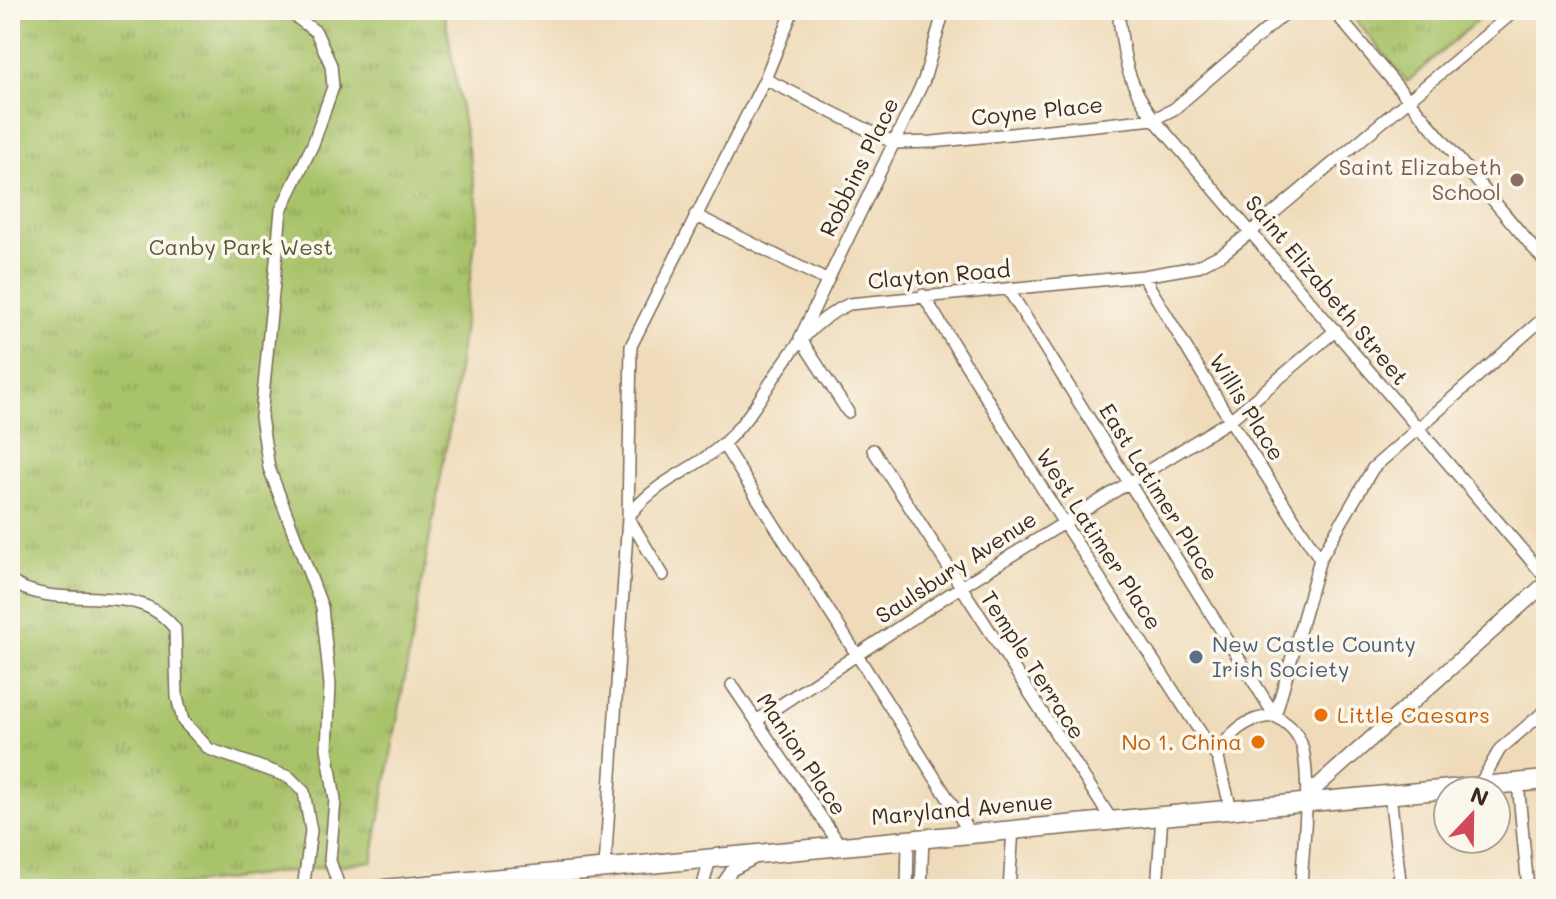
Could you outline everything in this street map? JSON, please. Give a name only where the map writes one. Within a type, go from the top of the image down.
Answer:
[{"type":"main road","name":"Maryland Avenue","points":[[1512,783],[1546,780]]},
{"type":"main road","name":"Maryland Avenue","points":[[384,889],[534,881],[605,867],[1432,790]]},
{"type":"street","points":[[287,10],[316,32],[331,65],[333,87],[313,144],[281,210],[261,417],[269,468],[322,607],[330,685],[327,748],[335,800],[330,861],[340,889]]},
{"type":"street","points":[[605,867],[628,517],[631,346],[765,79],[793,10]]},
{"type":"street","name":"Robbins Place","points":[[800,338],[924,80],[944,10]]},
{"type":"street","name":"Saint Elizabeth Street","points":[[1118,10],[1125,68],[1133,91],[1154,119],[1546,580]]},
{"type":"street","name":"Coyne Place","points":[[894,143],[1154,119],[1174,109],[1289,10]]},
{"type":"street","name":"Clayton Road","points":[[628,517],[652,490],[723,444],[760,399],[800,338],[830,313],[849,304],[1143,276],[1209,262],[1252,231],[1516,10]]},
{"type":"street","points":[[1336,13],[1546,263]]},
{"type":"street","points":[[765,79],[894,143]]},
{"type":"street","points":[[695,215],[826,280]]},
{"type":"street","name":"Willis Place","points":[[1143,276],[1230,420],[1320,559]]},
{"type":"street","name":"East Latimer Place","points":[[1008,289],[1275,716]]},
{"type":"street","name":"West Latimer Place","points":[[923,295],[1063,522],[1218,759],[1231,809]]},
{"type":"street","points":[[1275,716],[1320,559],[1373,468],[1417,426],[1546,316]]},
{"type":"street","name":"Saulsbury Avenue","points":[[756,721],[959,588],[1230,420],[1336,330]]},
{"type":"street","points":[[800,338],[848,412]]},
{"type":"street","points":[[723,444],[970,833]]},
{"type":"street","name":"Temple Terrace","points":[[873,450],[959,588],[1111,819]]},
{"type":"street","points":[[628,517],[663,575]]},
{"type":"street","points":[[1305,802],[1311,792],[1546,580]]},
{"type":"street","points":[[10,581],[43,593],[143,604],[170,622],[175,629],[177,697],[183,721],[209,749],[289,777],[304,792],[311,831],[303,889]]},
{"type":"street","name":"Manion Place","points":[[732,685],[840,845]]},
{"type":"street","points":[[1485,775],[1500,749],[1546,710]]},
{"type":"street","points":[[1218,759],[1225,742],[1242,725],[1258,718],[1275,716],[1292,728],[1302,745],[1305,802],[1301,889]]},
{"type":"street","points":[[1518,783],[1528,889]]},
{"type":"street","points":[[1390,794],[1401,889]]},
{"type":"street","points":[[1157,889],[1162,815]]},
{"type":"street","points":[[1009,889],[1013,829]]},
{"type":"street","points":[[907,889],[915,838]]},
{"type":"street","points":[[915,838],[921,889]]},
{"type":"street","points":[[719,889],[732,870],[775,851]]},
{"type":"street","points":[[702,889],[710,859]]},
{"type":"green space","name":"Canby Park West","points":[[10,10],[444,10],[479,213],[452,414],[372,861],[151,889],[10,889]]},
{"type":"green space","points":[[1347,10],[1489,10],[1407,82]]},
{"type":"place","name":"Saint Elizabeth School","points":[[1517,180]]},
{"type":"place","name":"New Castle County Irish Society","points":[[1196,657]]},
{"type":"place","name":"Little Caesars","points":[[1321,715]]},
{"type":"place","name":"No 1. China","points":[[1258,742]]}]
